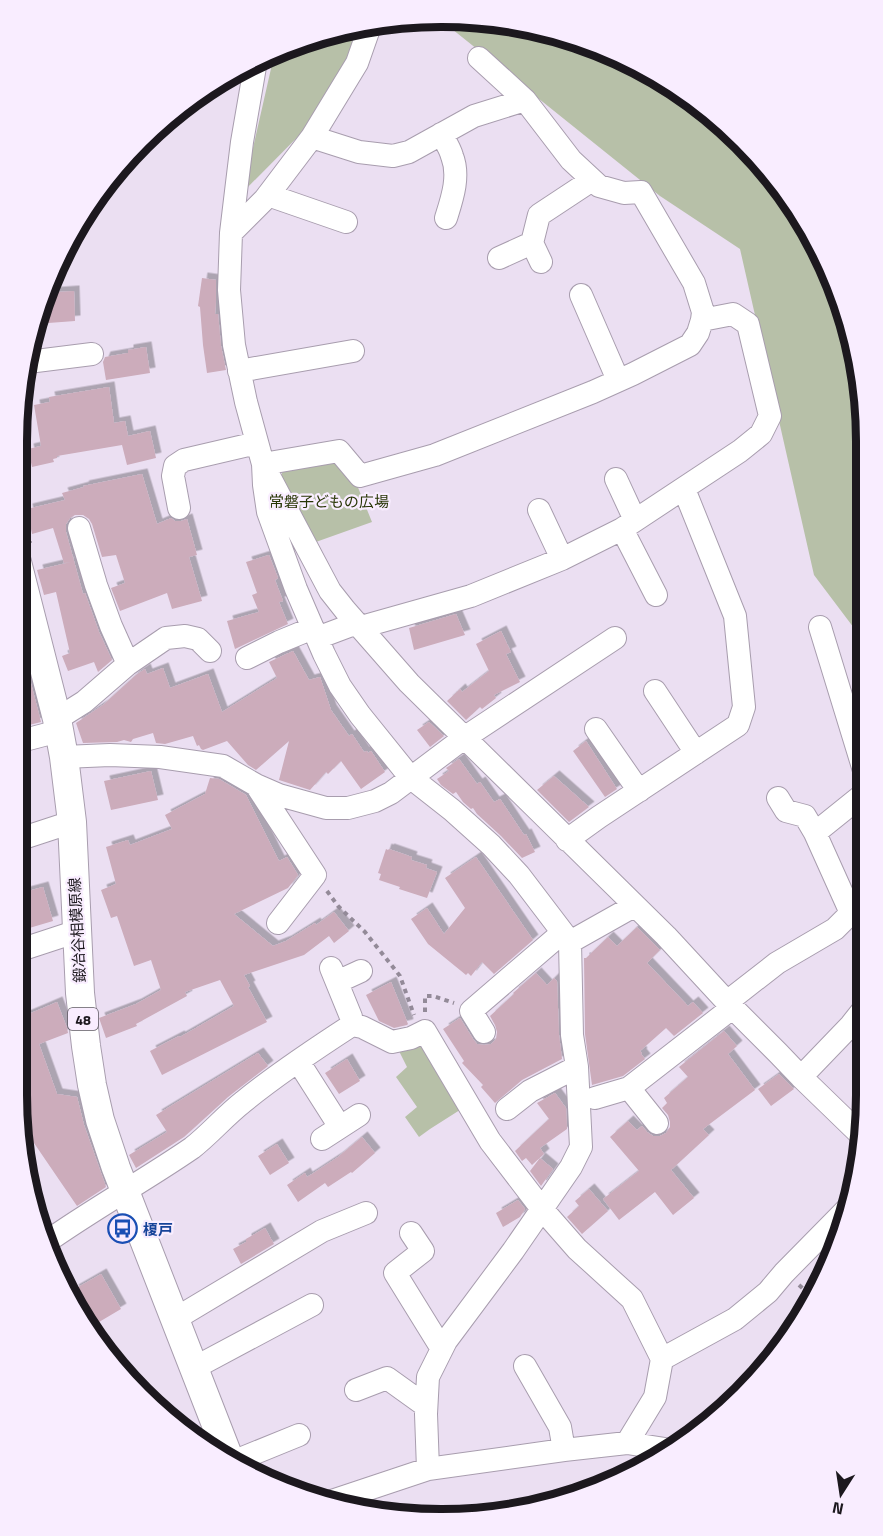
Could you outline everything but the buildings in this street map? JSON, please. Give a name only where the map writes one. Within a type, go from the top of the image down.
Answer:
[{"type":"main road","name":"鍛冶谷相模原線","points":[[27,607],[72,822],[82,1014],[92,1085],[100,1120],[125,1191],[225,1447]]},
{"type":"street","points":[[231,233],[268,195],[312,137],[357,63],[367,34]]},
{"type":"street","points":[[170,496],[175,466],[184,460],[339,451],[360,476],[435,455],[593,392],[690,345],[698,333],[703,312],[694,284],[641,192],[624,193],[599,186],[571,160],[525,100],[479,58]]},
{"type":"street","points":[[254,72],[242,142],[231,233],[229,290],[234,345],[260,454],[268,512],[296,589],[324,654],[340,686],[360,715],[410,777],[491,845],[519,875],[566,938],[581,1147],[571,1167],[513,1251],[446,1341],[428,1377],[426,1406],[428,1469]]},
{"type":"street","points":[[312,137],[359,152],[393,156],[409,152],[474,116],[525,100]]},
{"type":"street","points":[[441,134],[453,157],[455,178],[446,218]]},
{"type":"street","points":[[499,258],[537,252],[539,215],[592,180]]},
{"type":"street","points":[[268,195],[346,222]]},
{"type":"street","points":[[581,295],[618,380]]},
{"type":"street","points":[[247,658],[279,642],[359,625],[471,596],[562,559],[628,525],[740,451],[761,434],[770,416],[748,324],[733,314],[702,320]]},
{"type":"street","points":[[239,371],[353,351]]},
{"type":"street","points":[[35,361],[92,354]]},
{"type":"street","points":[[260,454],[330,591],[345,610],[410,683],[464,738],[666,936],[730,1005],[854,1129]]},
{"type":"street","points":[[616,479],[628,525],[656,595]]},
{"type":"street","points":[[567,840],[738,725],[744,706],[735,616],[684,489]]},
{"type":"street","points":[[539,510],[562,559]]},
{"type":"street","points":[[79,528],[107,616],[128,664]]},
{"type":"street","points":[[820,627],[856,744]]},
{"type":"street","points":[[27,738],[54,728],[128,664],[166,638],[185,636],[198,639],[210,651]]},
{"type":"street","points":[[54,728],[110,755],[170,758],[223,766],[279,795],[326,808],[348,808],[375,801],[391,793],[464,738],[615,638]]},
{"type":"street","points":[[655,691],[696,753]]},
{"type":"street","points":[[596,729],[639,791]]},
{"type":"street","points":[[256,785],[315,875],[278,922]]},
{"type":"street","points":[[815,833],[856,800]]},
{"type":"street","points":[[779,811],[805,816],[856,905]]},
{"type":"street","points":[[27,837],[72,822]]},
{"type":"street","points":[[484,1032],[471,1011],[566,938],[634,906]]},
{"type":"street","points":[[595,1098],[629,1088],[777,963],[835,929],[856,910]]},
{"type":"street","points":[[27,948],[78,931]]},
{"type":"street","points":[[352,1025],[334,975],[361,971]]},
{"type":"street","points":[[801,1077],[856,1019]]},
{"type":"street","points":[[53,1238],[195,1146],[242,1102],[352,1025],[362,1027],[392,1042],[411,1038],[424,1032],[490,1141],[542,1209],[577,1249],[632,1299],[662,1359],[655,1397],[627,1443]]},
{"type":"street","points":[[298,1061],[331,1133],[359,1115]]},
{"type":"street","points":[[507,1109],[530,1091],[577,1067]]},
{"type":"street","points":[[629,1088],[657,1124]]},
{"type":"street","points":[[175,1319],[322,1231],[366,1214]]},
{"type":"street","points":[[662,1359],[735,1318],[768,1292],[837,1220]]},
{"type":"street","points":[[411,1233],[423,1251],[395,1273],[442,1349]]},
{"type":"street","points":[[194,1368],[312,1305]]},
{"type":"street","points":[[525,1366],[560,1427],[564,1450]]},
{"type":"street","points":[[356,1390],[387,1378],[426,1406]]},
{"type":"street","points":[[243,1458],[298,1435]]},
{"type":"street","points":[[344,1497],[428,1469],[627,1443],[658,1448]]},
{"type":"path","points":[[27,716],[54,728]]},
{"type":"path","points":[[315,875],[338,906],[365,932],[400,976],[414,1015],[424,1032]]},
{"type":"path","points":[[424,1032],[425,996],[454,1002],[471,1011]]},
{"type":"green space","points":[[450,27],[496,31],[549,41],[600,59],[649,83],[694,113],[735,148],[786,211],[813,258],[823,289],[827,291],[842,334],[848,361],[856,442],[856,631],[814,575],[740,249],[660,196]]},
{"type":"green space","points":[[373,33],[346,88],[243,192],[272,64],[334,41]]},
{"type":"green space","name":"常磐子どもの広場","points":[[334,458],[357,485],[372,522],[313,543],[281,477],[284,466]]},
{"type":"green space","points":[[423,1038],[463,1108],[419,1137],[405,1117],[417,1107],[396,1077],[407,1067],[398,1049]]},
{"type":"place","name":"榎戸","points":[[122,1229]]}]
